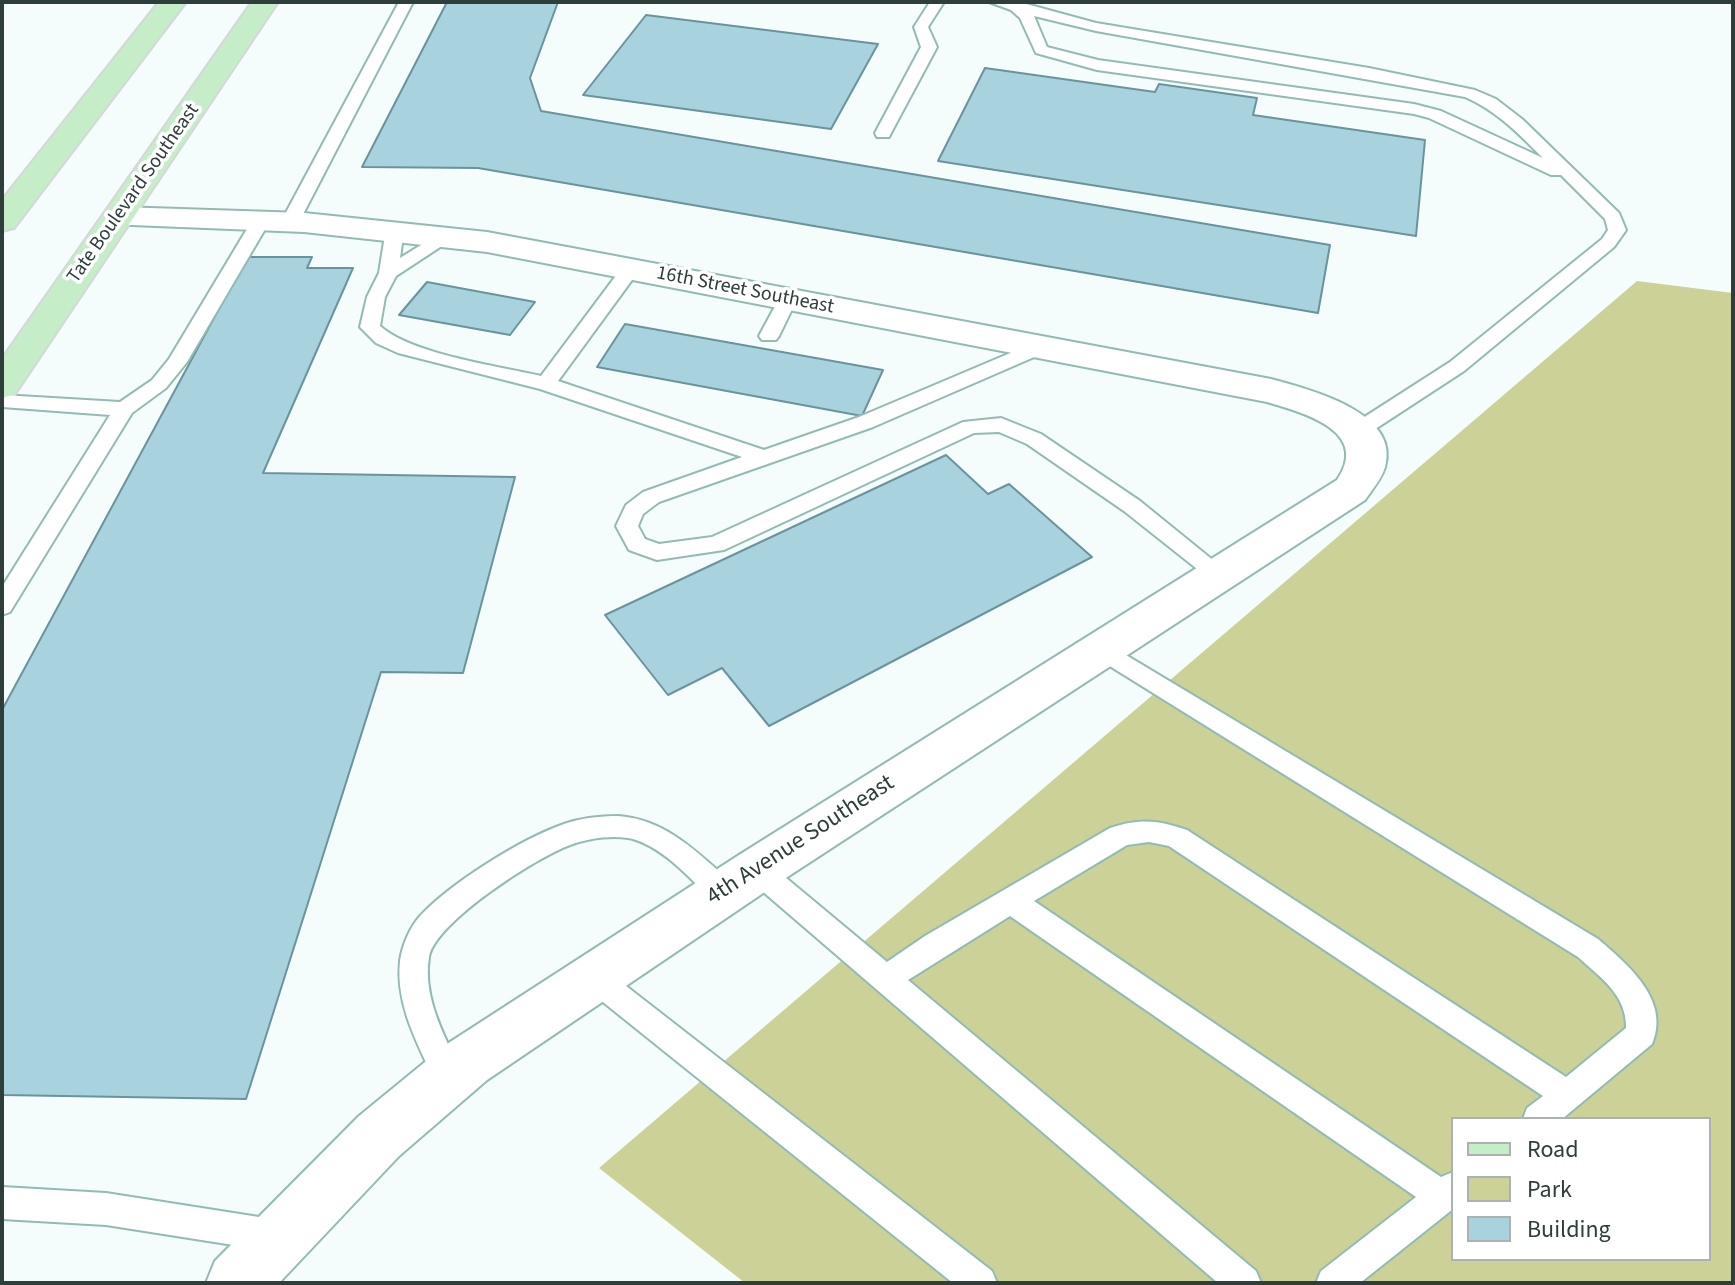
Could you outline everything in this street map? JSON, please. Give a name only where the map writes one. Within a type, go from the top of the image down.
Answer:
[{"type":"main road","points":[[2,221],[173,2]]},
{"type":"main road","name":"Tate Boulevard Southeast","points":[[2,386],[265,2]]},
{"type":"street","name":"16th Street Southeast","points":[[119,217],[276,220],[448,236],[1271,391],[1318,406],[1359,430]]},
{"type":"street","name":"4th Avenue Southeast","points":[[237,1283],[379,1136],[479,1054],[740,881],[1351,490],[1362,479],[1367,465],[1366,444],[1359,430]]},
{"type":"lane","points":[[2,606],[124,409],[159,384],[177,362],[276,220],[406,2]]},
{"type":"lane","points":[[883,133],[929,47],[921,27],[937,2]]},
{"type":"lane","points":[[996,2],[1096,27],[1469,93],[1490,102],[1516,122],[1613,217],[1617,230],[1608,243],[1499,334],[1408,404],[1359,430]]},
{"type":"lane","points":[[1014,5],[1027,16],[1041,50],[1054,55],[1097,65],[1435,114],[1574,179]]},
{"type":"lane","points":[[395,229],[388,273],[371,313],[370,327],[383,339],[405,349],[546,384],[766,458]]},
{"type":"lane","points":[[388,273],[448,236]]},
{"type":"lane","points":[[546,384],[631,269]]},
{"type":"lane","points":[[769,336],[788,299]]},
{"type":"lane","points":[[1041,347],[866,422],[651,497],[634,510],[627,526],[637,544],[657,552],[716,544],[970,427],[1001,425],[1034,439],[1120,497],[1219,574]]},
{"type":"lane","points":[[2,401],[124,409]]},
{"type":"lane","points":[[1101,649],[1588,948],[1630,986],[1643,1014],[1641,1034],[1540,1117]]},
{"type":"lane","points":[[449,1078],[424,1024],[414,988],[415,954],[429,926],[526,853],[567,834],[601,827],[638,829],[740,881],[886,979],[1244,1283]]},
{"type":"lane","points":[[886,979],[935,945],[1119,836],[1139,829],[1167,834],[1191,846],[1568,1095]]},
{"type":"lane","points":[[1011,901],[1448,1192],[1333,1283]]},
{"type":"lane","points":[[593,977],[980,1283]]},
{"type":"lane","points":[[2,1203],[106,1209],[281,1236]]},
{"type":"green space","points":[[1637,281],[1733,293],[1733,1283],[745,1283],[599,1168]]},
{"type":"building","points":[[447,2],[558,2],[530,78],[541,111],[1330,245],[1318,313],[478,168],[362,167]]},
{"type":"building","points":[[646,15],[878,44],[831,129],[583,95]]},
{"type":"building","points":[[985,68],[1155,92],[1159,84],[1257,98],[1253,115],[1425,140],[1416,236],[938,161]]},
{"type":"building","points":[[247,257],[312,257],[307,268],[353,268],[263,473],[515,477],[463,673],[381,672],[246,1099],[2,1095],[2,710]]},
{"type":"building","points":[[427,282],[535,302],[510,335],[399,315]]},
{"type":"building","points":[[625,324],[883,370],[862,416],[597,367]]},
{"type":"building","points":[[946,455],[988,494],[1009,484],[1092,557],[769,726],[722,668],[668,695],[605,615]]}]
